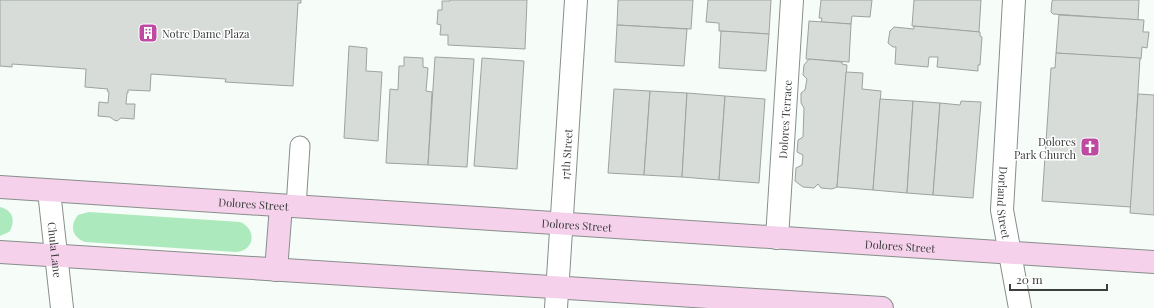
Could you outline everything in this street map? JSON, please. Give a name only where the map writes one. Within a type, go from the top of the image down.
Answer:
[{"type":"main road","name":"Dolores Street","points":[[0,187],[289,207],[1154,262]]},
{"type":"main road","points":[[276,270],[289,207]]},
{"type":"main road","points":[[0,252],[276,270],[557,298],[882,308]]},
{"type":"street","name":"17th Street","points":[[557,298],[576,0]]},
{"type":"street","name":"Dolores Terrace","points":[[777,238],[792,0]]},
{"type":"street","name":"Dorland Street","points":[[1014,0],[1002,210],[1020,308]]},
{"type":"street","name":"Chula Lane","points":[[49,191],[62,308]]},
{"type":"lane","points":[[289,207],[300,146]]},
{"type":"green space","points":[[0,207],[4,208],[10,213],[13,220],[9,232],[0,236]]},
{"type":"green space","points":[[89,212],[240,222],[249,230],[252,239],[247,248],[236,252],[85,242],[77,237],[73,227],[75,219],[78,215]]},
{"type":"building","name":"Notre Dame Plaza","points":[[0,0],[301,0],[301,3],[298,3],[293,86],[225,82],[226,79],[151,74],[150,91],[128,90],[126,104],[135,104],[134,119],[121,118],[117,121],[110,117],[98,116],[99,102],[108,103],[109,92],[107,91],[108,89],[85,87],[86,69],[12,64],[12,67],[0,66]]},
{"type":"building","points":[[527,0],[525,49],[448,45],[448,35],[440,35],[441,25],[437,24],[438,10],[442,10],[442,1]]},
{"type":"building","points":[[618,0],[693,0],[691,29],[617,25]]},
{"type":"building","points":[[708,0],[771,0],[769,34],[719,31],[719,23],[706,22]]},
{"type":"building","points":[[821,0],[872,0],[870,17],[852,16],[851,24],[821,22],[822,18],[819,18]]},
{"type":"building","points":[[914,0],[981,0],[979,32],[912,26]]},
{"type":"building","points":[[1053,0],[1139,0],[1138,20],[1053,14],[1051,12]]},
{"type":"building","points":[[1059,15],[1144,20],[1143,32],[1149,32],[1147,48],[1142,47],[1141,59],[1056,53]]},
{"type":"building","points":[[809,21],[851,24],[849,62],[806,59]]},
{"type":"building","points":[[617,25],[687,29],[684,66],[615,62]]},
{"type":"building","points":[[914,26],[980,32],[980,36],[982,37],[980,65],[978,65],[978,71],[937,67],[938,57],[929,57],[928,67],[895,64],[896,47],[893,47],[888,43],[890,31],[894,27],[914,29]]},
{"type":"building","points":[[721,31],[769,34],[766,71],[719,68]]},
{"type":"building","points":[[349,46],[367,48],[366,71],[382,72],[378,141],[344,138]]},
{"type":"building","name":"Dolores Park Church","points":[[1056,53],[1140,58],[1131,207],[1042,201],[1051,68],[1055,68]]},
{"type":"building","points":[[404,57],[423,58],[423,67],[428,68],[426,91],[432,92],[428,165],[386,163],[390,89],[398,90],[399,66],[404,66]]},
{"type":"building","points":[[435,57],[474,59],[467,167],[428,165]]},
{"type":"building","points":[[482,58],[524,61],[517,169],[474,166]]},
{"type":"building","points":[[809,59],[842,62],[842,64],[847,65],[837,187],[832,189],[821,188],[818,184],[814,188],[803,187],[795,181],[796,168],[802,165],[803,155],[797,152],[798,140],[803,137],[804,108],[801,103],[801,93],[805,90],[807,79],[803,75],[804,65]]},
{"type":"building","points":[[846,72],[863,73],[862,89],[881,91],[873,190],[837,187]]},
{"type":"building","points":[[614,89],[650,91],[644,175],[608,173]]},
{"type":"building","points":[[650,91],[687,93],[682,177],[644,175]]},
{"type":"building","points":[[687,93],[725,96],[719,180],[682,177]]},
{"type":"building","points":[[1138,94],[1154,95],[1154,215],[1130,213]]},
{"type":"building","points":[[725,96],[765,99],[759,183],[719,180]]},
{"type":"building","points":[[880,99],[913,101],[907,193],[873,190]]},
{"type":"building","points":[[913,101],[940,103],[933,195],[907,193]]},
{"type":"building","points":[[961,101],[981,102],[973,198],[933,195],[940,103],[960,105]]},
{"type":"place","name":"Notre Dame Plaza","points":[[148,33]]},
{"type":"place","name":"Dolores Park Church","points":[[1090,147]]}]
